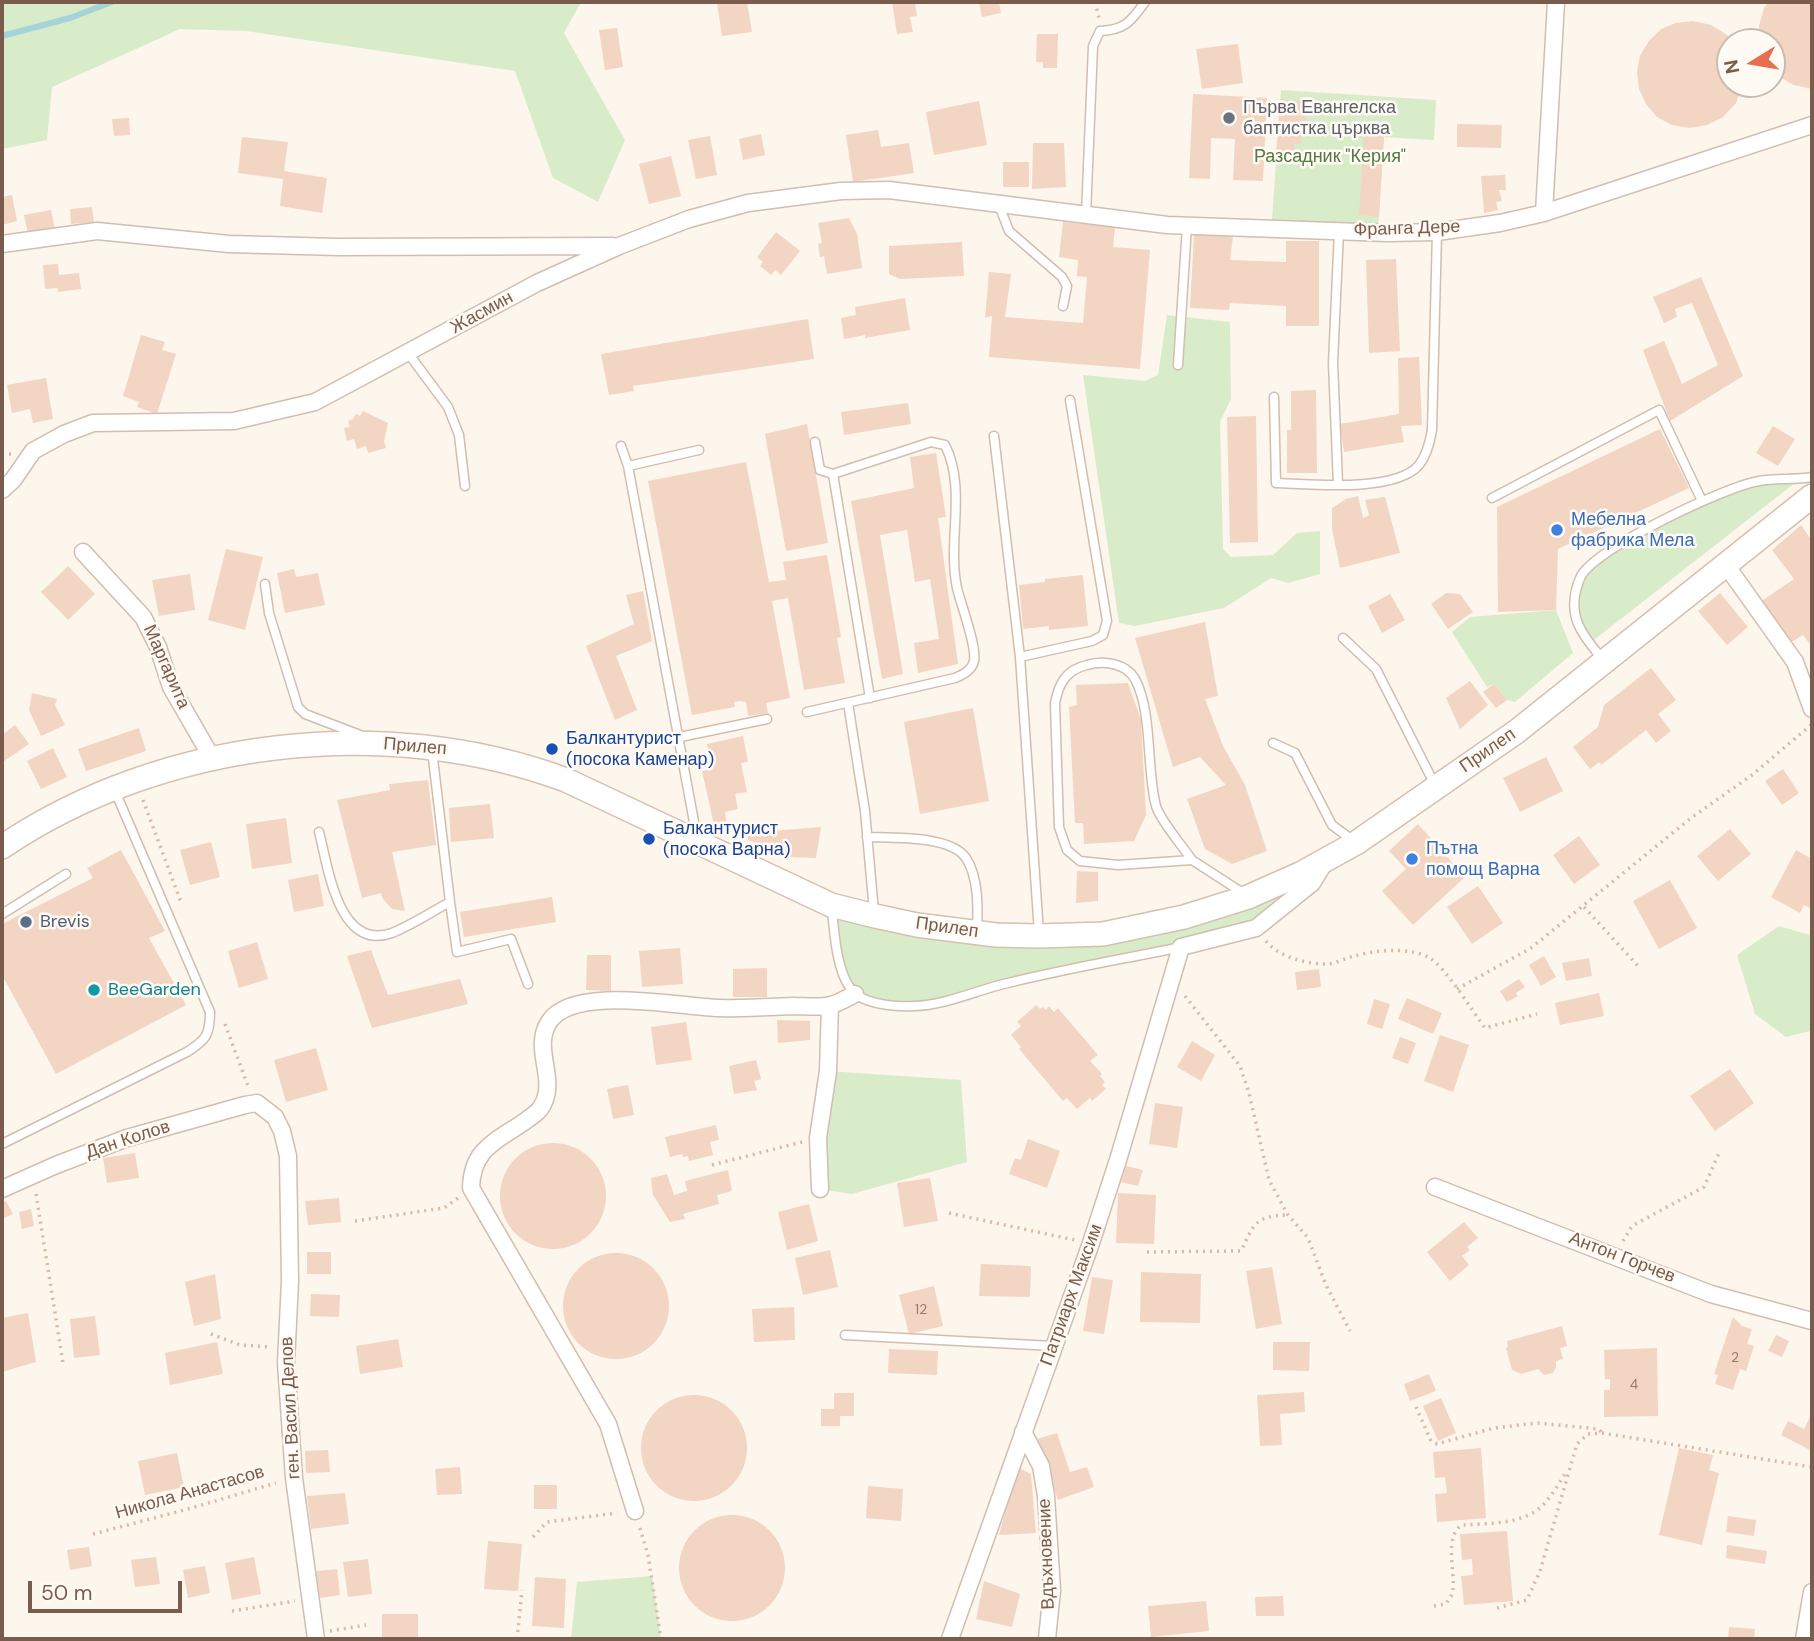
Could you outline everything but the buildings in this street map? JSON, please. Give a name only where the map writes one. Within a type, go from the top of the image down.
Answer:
[{"type":"street","points":[[1544,213],[1556,2]]},
{"type":"street","name":"Франга Дере","points":[[993,205],[1187,226],[1437,232],[1500,223],[1544,213],[1812,125]]},
{"type":"street","name":"Жасмин","points":[[2,490],[13,480],[33,451],[64,434],[93,423],[234,421],[315,402],[537,283],[619,246],[689,219],[748,203],[841,191],[889,190],[941,195],[993,205]]},
{"type":"street","points":[[2,244],[97,231],[229,244],[325,247],[619,246]]},
{"type":"street","name":"Прилеп","points":[[2,848],[29,829],[135,779],[212,758],[293,747],[380,743],[432,746],[537,769],[642,814],[831,905],[917,925],[977,932],[1039,936],[1103,934],[1184,917],[1248,897],[1325,861],[1356,842],[1516,732],[1812,496]]},
{"type":"street","name":"Маргарита","points":[[83,552],[143,617],[158,647],[171,687],[212,758]]},
{"type":"street","points":[[1726,565],[1794,662],[1812,709]]},
{"type":"street","points":[[1181,947],[1256,928],[1312,884],[1325,861]]},
{"type":"street","name":"Патриарх Максим","points":[[950,1639],[1091,1243],[1181,947]]},
{"type":"street","points":[[635,1511],[608,1424],[471,1188],[471,1173],[480,1154],[494,1140],[539,1111],[548,1094],[548,1072],[542,1046],[549,1022],[559,1011],[580,1004],[643,1000],[717,1008],[830,1005],[855,994]]},
{"type":"street","points":[[820,1189],[818,1138],[828,1071],[830,1005]]},
{"type":"street","name":"Дан Колов","points":[[2,1189],[127,1138],[257,1102]]},
{"type":"street","name":"ген. Васил Делов","points":[[257,1102],[275,1116],[288,1156],[290,1281],[286,1348],[294,1478],[315,1636]]},
{"type":"street","name":"Антон Горчев","points":[[1435,1186],[1711,1294],[1812,1321]]},
{"type":"street","name":"Вдъхновение","points":[[1023,1432],[1041,1466],[1046,1496],[1052,1590],[1047,1639]]},
{"type":"street","points":[[1804,1639],[1812,1592]]},
{"type":"lane","points":[[1086,215],[1093,46],[1100,31],[1113,31],[1126,26],[1146,2]]},
{"type":"lane","points":[[993,205],[1009,231],[1062,277],[1067,286],[1063,306]]},
{"type":"lane","points":[[1178,365],[1187,226]]},
{"type":"lane","points":[[1338,484],[1333,363],[1339,231]]},
{"type":"lane","points":[[1274,397],[1276,483],[1391,482],[1408,475],[1419,464],[1429,447],[1432,430],[1437,232]]},
{"type":"lane","points":[[408,353],[448,407],[459,435],[465,486]]},
{"type":"lane","points":[[1020,657],[1092,641],[1103,635],[1107,621],[1070,400]]},
{"type":"lane","points":[[1492,498],[1660,410],[1702,500]]},
{"type":"lane","points":[[994,436],[1020,657],[1039,936]]},
{"type":"lane","points":[[807,712],[955,678],[966,673],[974,662],[974,650],[956,585],[956,473],[945,445],[931,442],[833,474],[820,470],[815,442]]},
{"type":"lane","points":[[621,446],[628,466],[680,737],[697,841]]},
{"type":"lane","points":[[628,466],[699,450]]},
{"type":"lane","points":[[833,474],[870,698]]},
{"type":"lane","points":[[1604,661],[1575,615],[1575,596],[1582,576],[1595,562],[1611,550],[1702,500],[1728,489],[1760,481],[1812,477]]},
{"type":"lane","points":[[265,584],[269,614],[298,707],[305,714],[380,743]]},
{"type":"lane","points":[[1343,638],[1376,669],[1436,787]]},
{"type":"lane","points":[[1192,860],[1118,865],[1080,861],[1068,849],[1059,827],[1055,703],[1059,685],[1072,670],[1105,662],[1121,666],[1134,676],[1142,697],[1157,808],[1192,860],[1248,897]]},
{"type":"lane","points":[[848,703],[875,916]]},
{"type":"lane","points":[[680,737],[767,719]]},
{"type":"lane","points":[[1273,743],[1295,752],[1332,825],[1356,842]]},
{"type":"lane","points":[[432,746],[457,952],[511,939],[528,984]]},
{"type":"lane","points":[[2,1144],[187,1052],[201,1043],[210,1030],[210,1012],[114,788]]},
{"type":"lane","points":[[319,832],[338,904],[350,922],[367,934],[378,936],[393,932],[450,902]]},
{"type":"lane","points":[[867,837],[920,839],[947,845],[965,856],[973,876],[978,907],[977,932]]},
{"type":"lane","points":[[2,914],[66,874]]},
{"type":"lane","points":[[831,905],[836,951],[844,975],[855,994],[872,1002],[912,1007],[940,1003],[1006,984],[1181,947]]},
{"type":"lane","points":[[845,1335],[1053,1346]]},
{"type":"path","points":[[1457,989],[1531,948],[1691,818],[1752,775],[1812,724]]},
{"type":"path","points":[[1584,907],[1639,967]]},
{"type":"path","points":[[1256,928],[1271,947],[1297,960],[1330,964],[1379,951],[1401,951],[1429,957],[1446,974],[1485,1028],[1537,1014]]},
{"type":"path","points":[[1172,977],[1240,1066],[1249,1093],[1269,1181],[1288,1215],[1308,1238],[1326,1285],[1350,1331]]},
{"type":"path","points":[[712,1165],[818,1138]]},
{"type":"path","points":[[1614,1255],[1632,1226],[1704,1187],[1719,1153]]},
{"type":"path","points":[[33,1175],[63,1363]]},
{"type":"path","points":[[355,1221],[444,1208],[471,1188]]},
{"type":"path","points":[[949,1213],[1091,1243]]},
{"type":"path","points":[[1147,1252],[1241,1251],[1254,1225],[1267,1215],[1288,1215]]},
{"type":"path","points":[[211,1335],[240,1345],[286,1348]]},
{"type":"path","points":[[1416,1407],[1431,1441],[1437,1444],[1494,1428],[1537,1423],[1600,1429],[1602,1433]]},
{"type":"path","points":[[1497,1608],[1527,1600],[1544,1558],[1577,1444],[1588,1434],[1602,1433],[1812,1467]]},
{"type":"path","points":[[1434,1606],[1446,1604],[1453,1592],[1452,1537],[1457,1528],[1462,1525],[1511,1521],[1529,1516],[1544,1505],[1569,1468]]},
{"type":"path","name":"Никола Анастасов","points":[[93,1534],[294,1478]]},
{"type":"path","points":[[533,1537],[547,1522],[635,1511],[648,1555],[662,1639]]},
{"type":"path","points":[[517,1639],[522,1590]]},
{"type":"path","points":[[232,1611],[310,1598]]},
{"type":"path","points":[[315,1636],[366,1625]]},
{"type":"green space","points":[[2,2],[581,2],[564,33],[625,140],[598,202],[553,178],[515,71],[246,31],[180,29],[52,87],[47,140],[2,149]]},
{"type":"green space","name":"Разсадник \"Керия\"","points":[[1281,90],[1436,100],[1434,140],[1384,137],[1378,228],[1272,220]]},
{"type":"green space","points":[[1167,315],[1230,322],[1231,399],[1220,422],[1223,549],[1231,557],[1273,555],[1297,533],[1320,531],[1320,574],[1288,583],[1271,578],[1224,608],[1135,626],[1119,623],[1083,375],[1145,381],[1158,375]]},
{"type":"green space","points":[[1800,479],[1590,643],[1575,615],[1582,576],[1595,562],[1702,501],[1760,481]]},
{"type":"green space","points":[[1556,610],[1573,653],[1515,702],[1507,700],[1494,684],[1487,687],[1452,632],[1470,617]]},
{"type":"green space","points":[[1301,881],[1256,928],[1006,983],[940,1003],[872,1002],[855,994],[844,975],[832,915],[1005,946]]},
{"type":"green space","points":[[1779,926],[1812,934],[1810,1031],[1786,1037],[1755,1014],[1737,955]]},
{"type":"green space","points":[[828,1071],[961,1080],[967,1162],[852,1194],[820,1189]]},
{"type":"green space","points":[[652,1576],[661,1639],[571,1639],[577,1582]]},
{"type":"waterway","name":"Франга Дере","points":[[2,36],[70,18],[112,2]]},
{"type":"place","name":"Първа Евангелска баптистка църква","points":[[1229,118]]},
{"type":"place","name":"Мебелна фабрика Мела","points":[[1557,530]]},
{"type":"place","name":"Балкантурист (посока Каменар)","points":[[552,749]]},
{"type":"place","name":"Балкантурист (посока Варна)","points":[[649,839]]},
{"type":"place","name":"Пътна помощ Варна","points":[[1412,859]]},
{"type":"place","name":"Brevis","points":[[26,922]]},
{"type":"place","name":"BeeGarden","points":[[94,990]]}]
